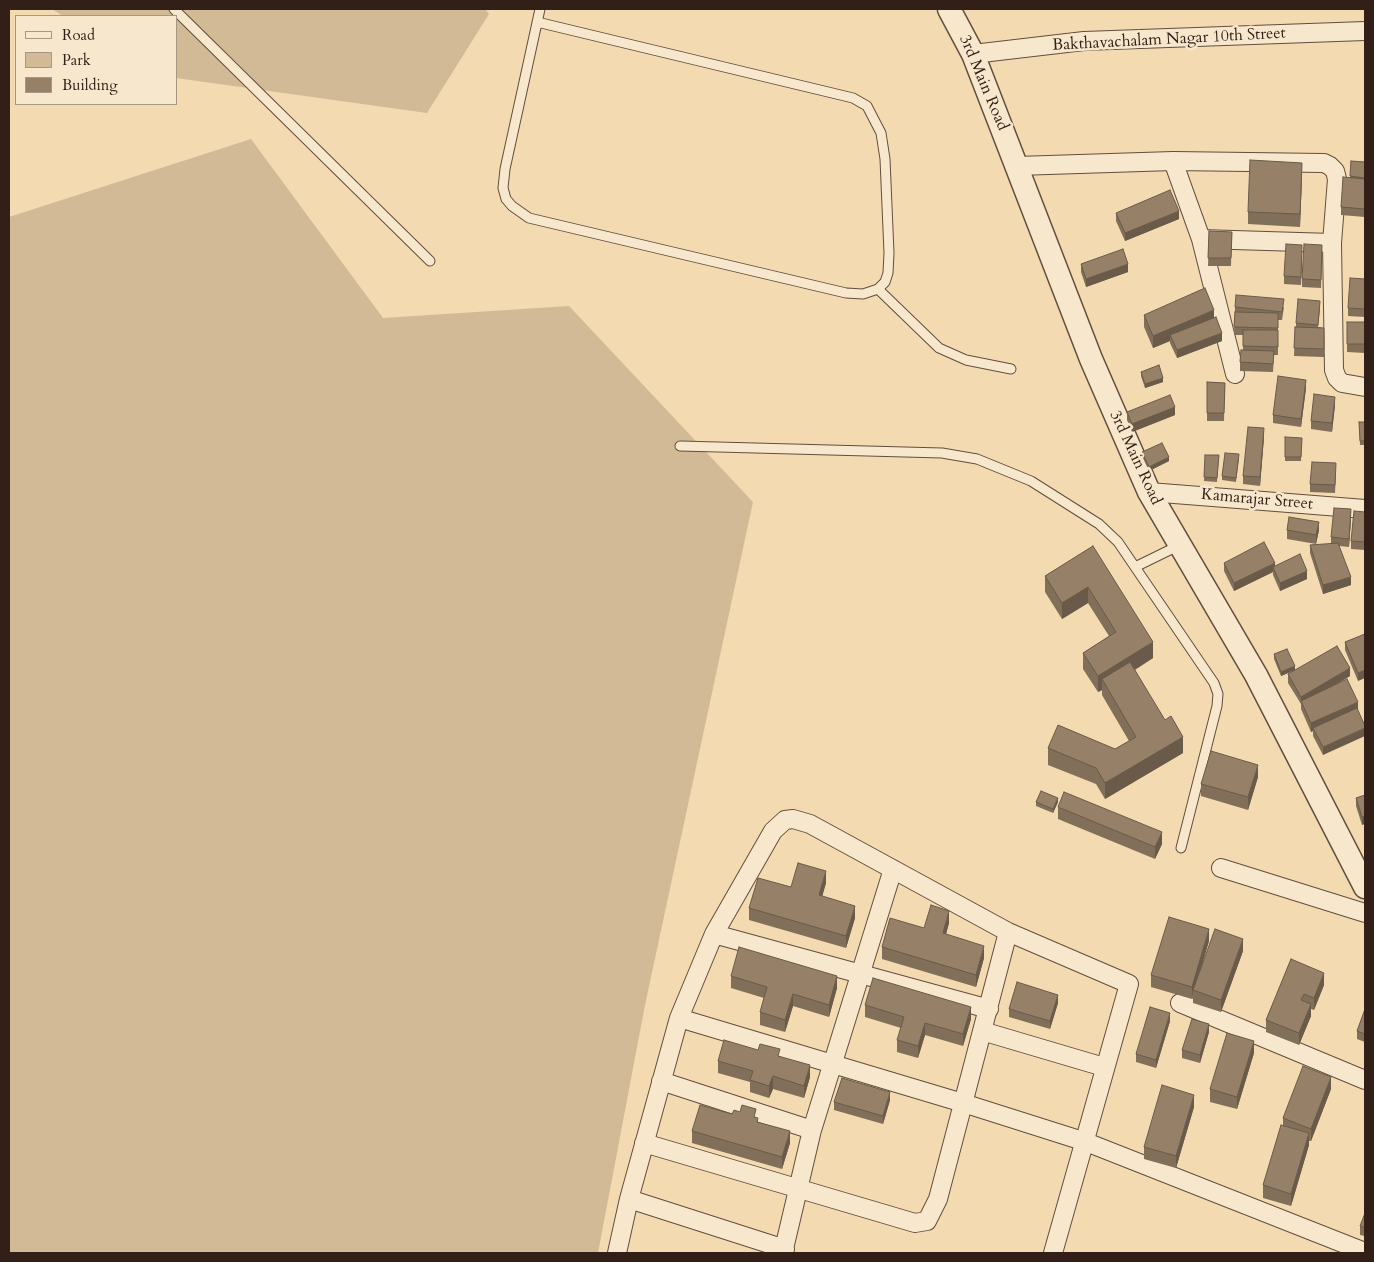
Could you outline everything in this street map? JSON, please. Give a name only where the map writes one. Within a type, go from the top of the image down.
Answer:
[{"type":"street","name":"3rd Main Road","points":[[949,9],[972,54],[1017,166],[1090,359],[1148,492],[1256,675],[1365,887]]},
{"type":"street","name":"Bakthavachalam Nagar 10th Street","points":[[972,54],[1084,41],[1365,32]]},
{"type":"street","points":[[1017,166],[1172,161],[1324,163],[1330,166],[1335,171],[1337,179],[1332,243],[1334,370],[1337,378],[1342,383],[1365,387]]},
{"type":"street","points":[[1172,161],[1202,239],[1235,374]]},
{"type":"street","points":[[1202,239],[1332,243]]},
{"type":"street","name":"Kamarajar Street","points":[[1148,492],[1365,509]]},
{"type":"street","points":[[617,1253],[660,1081],[679,1018],[714,934],[773,830],[785,820],[793,819],[810,824],[1008,932],[1130,984],[1104,1067],[1086,1142],[1053,1253]]},
{"type":"street","points":[[1221,868],[1365,913]]},
{"type":"street","points":[[629,1199],[784,1251],[812,1130],[893,869]]},
{"type":"street","points":[[644,1143],[915,1223],[927,1221],[938,1199],[1008,932]]},
{"type":"street","points":[[714,934],[989,1009]]},
{"type":"street","points":[[1180,1003],[1365,1080]]},
{"type":"street","points":[[679,1018],[1086,1142],[1365,1252]]},
{"type":"street","points":[[982,1031],[1104,1067]]},
{"type":"street","points":[[660,1081],[812,1130]]},
{"type":"lane","points":[[174,9],[430,261]]},
{"type":"lane","points":[[537,22],[853,98],[866,106],[881,133],[886,159],[888,273],[885,282],[878,289],[863,294],[846,293],[529,218],[512,206],[506,199],[503,188],[505,169],[537,22],[540,9]]},
{"type":"lane","points":[[878,289],[939,348],[966,360],[1011,368]]},
{"type":"lane","points":[[680,446],[942,454],[977,459],[1031,481],[1099,524],[1118,542],[1214,683],[1218,694],[1217,706],[1181,848]]},
{"type":"lane","points":[[1135,567],[1180,545]]},
{"type":"green space","points":[[52,9],[485,9],[489,14],[427,113],[178,78],[178,15],[61,15]]},
{"type":"green space","points":[[251,139],[383,318],[569,306],[753,502],[645,1005],[598,1253],[9,1253],[9,217]]},
{"type":"building","points":[[1250,160],[1302,163],[1300,214],[1248,212]]},
{"type":"building","points":[[1351,161],[1365,162],[1365,178],[1350,176]]},
{"type":"building","points":[[1343,177],[1365,179],[1365,209],[1341,207]]},
{"type":"building","points":[[1170,190],[1179,211],[1125,233],[1116,213]]},
{"type":"building","points":[[1209,231],[1232,232],[1231,258],[1208,258]]},
{"type":"building","points":[[1286,244],[1302,245],[1301,277],[1284,276]]},
{"type":"building","points":[[1304,244],[1322,245],[1321,280],[1302,279]]},
{"type":"building","points":[[1123,249],[1128,264],[1086,279],[1081,264]]},
{"type":"building","points":[[1350,278],[1365,279],[1365,309],[1348,308]]},
{"type":"building","points":[[1205,288],[1214,310],[1153,336],[1144,315]]},
{"type":"building","points":[[1236,295],[1284,299],[1282,312],[1235,307]]},
{"type":"building","points":[[1298,299],[1320,301],[1318,325],[1296,323]]},
{"type":"building","points":[[1235,312],[1278,313],[1278,328],[1234,327]]},
{"type":"building","points":[[1216,317],[1222,333],[1177,350],[1170,335]]},
{"type":"building","points":[[1347,322],[1365,322],[1365,344],[1347,344]]},
{"type":"building","points":[[1295,327],[1324,328],[1324,349],[1294,348]]},
{"type":"building","points":[[1243,330],[1278,330],[1278,347],[1243,346]]},
{"type":"building","points":[[1241,350],[1274,351],[1273,364],[1240,362]]},
{"type":"building","points":[[1159,365],[1163,378],[1145,384],[1141,372]]},
{"type":"building","points":[[1278,376],[1306,380],[1301,419],[1273,415]]},
{"type":"building","points":[[1207,382],[1225,383],[1224,413],[1207,413]]},
{"type":"building","points":[[1314,394],[1335,397],[1332,423],[1311,421]]},
{"type":"building","points":[[1170,395],[1175,407],[1132,424],[1127,412]]},
{"type":"building","points":[[1359,422],[1365,422],[1365,441],[1360,441]]},
{"type":"building","points":[[1248,427],[1264,428],[1260,477],[1243,476]]},
{"type":"building","points":[[1285,437],[1302,438],[1301,457],[1285,457]]},
{"type":"building","points":[[1162,443],[1169,457],[1149,467],[1142,452]]},
{"type":"building","points":[[1225,453],[1239,454],[1236,478],[1222,476]]},
{"type":"building","points":[[1205,455],[1219,455],[1217,478],[1204,477]]},
{"type":"building","points":[[1312,462],[1336,463],[1335,485],[1310,484]]},
{"type":"building","points":[[1334,508],[1351,509],[1349,539],[1331,537]]},
{"type":"building","points":[[1354,511],[1365,512],[1365,542],[1351,541]]},
{"type":"building","points":[[1289,517],[1319,522],[1316,535],[1287,530]]},
{"type":"building","points":[[1264,542],[1275,563],[1234,583],[1224,563]]},
{"type":"building","points":[[1338,543],[1351,577],[1323,585],[1310,545]]},
{"type":"building","points":[[1093,546],[1153,642],[1098,676],[1083,653],[1116,632],[1088,587],[1062,603],[1045,576]]},
{"type":"building","points":[[1300,554],[1307,571],[1280,583],[1273,567]]},
{"type":"building","points":[[1365,634],[1365,670],[1358,673],[1345,642]]},
{"type":"building","points":[[1337,646],[1350,668],[1301,697],[1288,674]]},
{"type":"building","points":[[1287,649],[1295,666],[1281,672],[1274,654]]},
{"type":"building","points":[[1130,662],[1165,720],[1171,716],[1183,737],[1105,783],[1096,768],[1048,748],[1058,725],[1115,749],[1136,737],[1102,679]]},
{"type":"building","points":[[1347,679],[1358,702],[1311,723],[1301,701]]},
{"type":"building","points":[[1357,708],[1365,728],[1323,747],[1313,728]]},
{"type":"building","points":[[1211,751],[1258,765],[1248,797],[1201,784]]},
{"type":"building","points":[[1041,791],[1058,798],[1053,809],[1036,802]]},
{"type":"building","points":[[1064,792],[1162,832],[1155,847],[1058,807]]},
{"type":"building","points":[[1365,795],[1365,816],[1362,817],[1356,798]]},
{"type":"building","points":[[798,863],[826,871],[819,895],[855,906],[846,936],[749,908],[758,878],[791,887]]},
{"type":"building","points":[[931,905],[949,911],[943,933],[984,946],[976,975],[882,947],[890,918],[924,928]]},
{"type":"building","points":[[1169,917],[1209,929],[1192,987],[1151,975]]},
{"type":"building","points":[[1215,929],[1243,939],[1221,1000],[1193,990]]},
{"type":"building","points":[[739,947],[837,976],[829,1005],[793,994],[785,1020],[760,1012],[767,987],[731,976]]},
{"type":"building","points":[[1291,959],[1324,973],[1314,998],[1304,994],[1301,1000],[1311,1004],[1299,1033],[1266,1020]]},
{"type":"building","points":[[873,978],[971,1007],[963,1034],[925,1023],[918,1046],[897,1040],[904,1017],[865,1005]]},
{"type":"building","points":[[1017,982],[1058,995],[1050,1021],[1009,1009]]},
{"type":"building","points":[[1150,1007],[1170,1013],[1156,1060],[1136,1054]]},
{"type":"building","points":[[1365,1009],[1365,1034],[1357,1031]]},
{"type":"building","points":[[1192,1019],[1209,1024],[1200,1055],[1182,1050]]},
{"type":"building","points":[[1227,1033],[1254,1041],[1237,1097],[1210,1089]]},
{"type":"building","points":[[724,1040],[758,1050],[760,1044],[780,1049],[778,1056],[810,1065],[804,1086],[773,1076],[769,1086],[750,1080],[753,1071],[718,1061]]},
{"type":"building","points":[[1303,1066],[1331,1077],[1311,1129],[1283,1118]]},
{"type":"building","points":[[842,1078],[890,1092],[883,1116],[834,1102]]},
{"type":"building","points":[[1162,1085],[1194,1095],[1176,1156],[1144,1147]]},
{"type":"building","points":[[700,1105],[732,1114],[734,1110],[740,1112],[742,1105],[756,1109],[754,1117],[758,1118],[757,1122],[790,1131],[782,1157],[692,1131]]},
{"type":"building","points":[[1281,1125],[1309,1133],[1291,1194],[1263,1185]]},
{"type":"building","points":[[1365,1213],[1365,1228],[1360,1226]]}]
